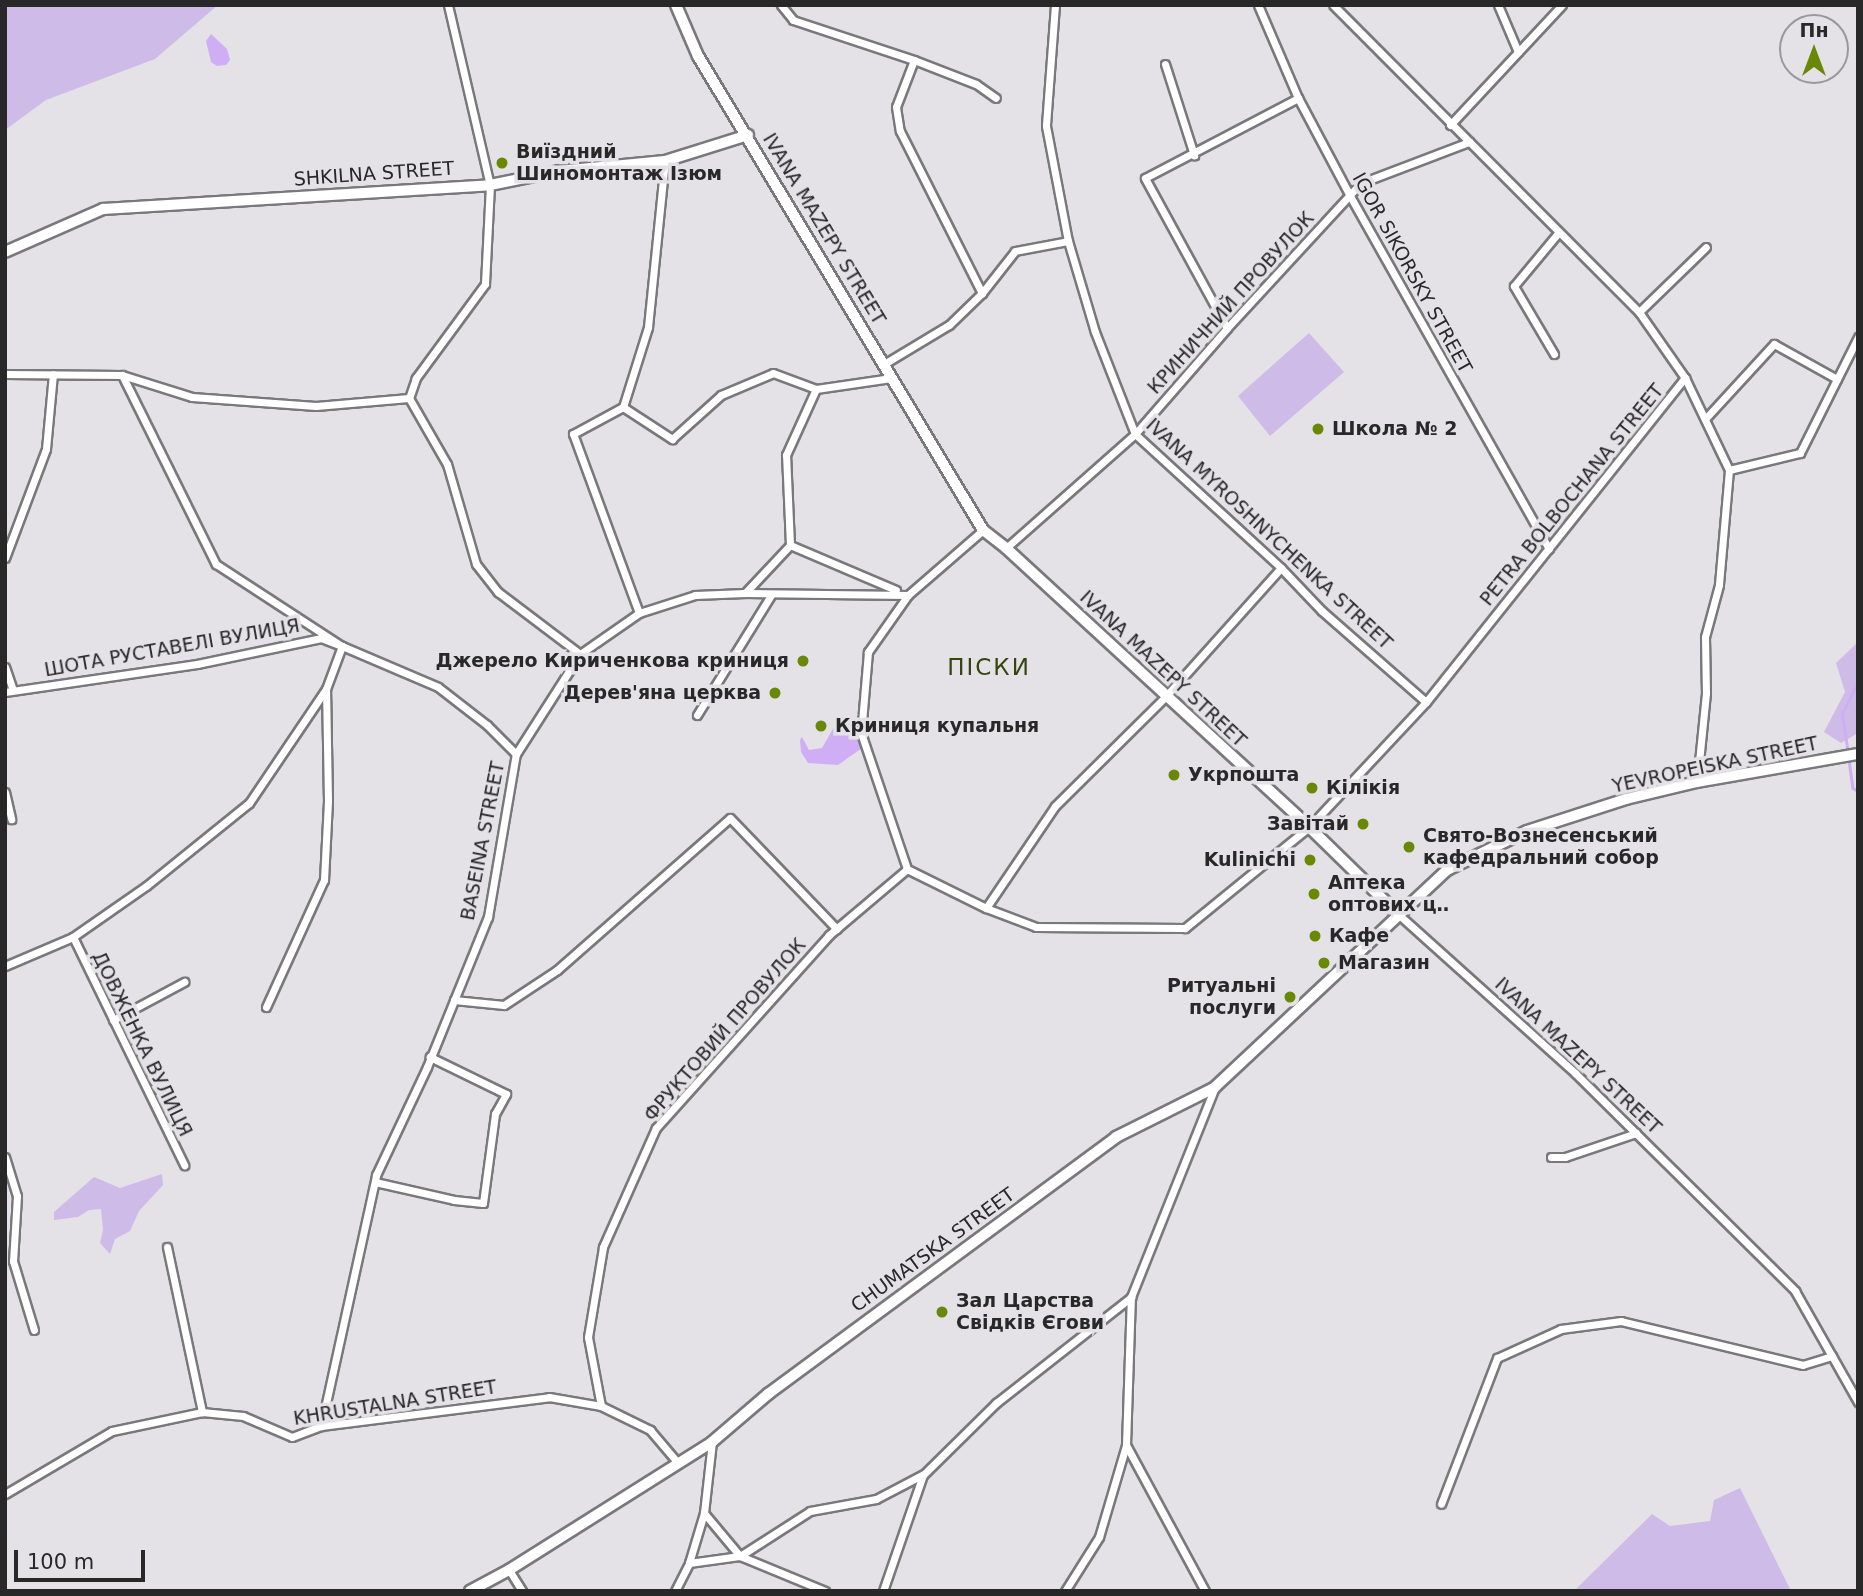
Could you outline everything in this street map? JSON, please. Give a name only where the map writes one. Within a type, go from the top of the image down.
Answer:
[{"type":"street","points":[[448,5],[490,185],[485,284],[416,378],[409,398],[447,464],[475,564],[498,592],[580,654]]},
{"type":"street","name":"IVANA MAZEPY STREET","points":[[676,5],[698,57],[748,135],[983,530],[1006,548],[1309,827],[1398,914],[1575,1073],[1795,1291],[1858,1402]]},
{"type":"street","points":[[781,5],[793,20],[914,60],[976,84],[996,97]]},
{"type":"street","name":"IVANA MYROSHNYCHENKA STREET","points":[[1055,5],[1046,126],[1068,240],[1095,332],[1135,434],[1281,568],[1322,611],[1426,702]]},
{"type":"street","name":"IGOR SIKORSKY STREET","points":[[1258,5],[1298,97],[1350,196],[1549,550]]},
{"type":"street","name":"PETRA BOLBOCHANA STREET","points":[[907,869],[986,908],[1036,928],[1185,928],[1309,827],[1426,702],[1685,378],[1639,312],[1333,5]]},
{"type":"street","points":[[1498,5],[1518,52]]},
{"type":"street","points":[[1450,125],[1562,5]]},
{"type":"street","points":[[914,60],[896,107],[900,131],[982,293]]},
{"type":"street","points":[[1165,64],[1194,155]]},
{"type":"street","points":[[1227,328],[1145,177],[1194,155],[1298,97]]},
{"type":"street","name":"SHKILNA STREET","points":[[5,252],[103,209],[490,185],[559,171],[665,161],[748,135]]},
{"type":"street","name":"КРИНИЧНИЙ ПРОВУЛОК","points":[[1006,548],[1135,434],[1227,328],[1361,183],[1469,142]]},
{"type":"street","points":[[639,613],[573,434],[624,407],[648,327],[665,161]]},
{"type":"street","points":[[1554,354],[1514,286],[1558,233]]},
{"type":"street","points":[[884,364],[949,325],[982,293],[1015,250],[1068,240]]},
{"type":"street","points":[[1639,312],[1706,247]]},
{"type":"street","points":[[1729,470],[1800,453],[1858,337]]},
{"type":"street","points":[[1705,419],[1774,344],[1837,379]]},
{"type":"street","points":[[624,407],[672,439],[721,395],[773,373],[816,389],[891,378]]},
{"type":"street","points":[[5,374],[122,375],[192,397],[316,406],[409,398]]},
{"type":"street","points":[[5,558],[46,449],[52,374]]},
{"type":"street","points":[[122,375],[216,564],[342,646],[438,687],[487,725],[516,754]]},
{"type":"street","points":[[1685,378],[1729,470],[1719,585],[1705,636],[1706,692],[1697,782]]},
{"type":"street","points":[[745,593],[790,545],[786,455],[816,389]]},
{"type":"street","points":[[907,869],[861,733],[868,652],[904,594],[983,530]]},
{"type":"street","points":[[790,545],[904,594]]},
{"type":"street","points":[[986,908],[1055,806],[1166,696],[1281,568]]},
{"type":"street","name":"BASEINA STREET","points":[[321,1426],[375,1182],[488,917],[516,754],[580,654],[639,613],[695,595],[904,594]]},
{"type":"street","points":[[697,715],[771,595]]},
{"type":"street","name":"ШОТА РУСТАВЕЛІ ВУЛИЦЯ","points":[[9,691],[197,664],[321,638],[342,646]]},
{"type":"street","points":[[5,966],[73,936],[146,886],[249,803],[326,689],[342,646]]},
{"type":"street","points":[[5,667],[9,691]]},
{"type":"street","points":[[267,1007],[324,880],[328,800],[326,689]]},
{"type":"street","name":"YEVROPEISKA STREET","points":[[1398,914],[1447,870],[1527,831],[1626,799],[1697,782],[1858,754]]},
{"type":"street","points":[[5,792],[11,819]]},
{"type":"street","points":[[454,1000],[505,1005],[557,970],[730,818],[837,929]]},
{"type":"street","name":"ФРУКТОВИЙ ПРОВУЛОК","points":[[601,1406],[588,1337],[603,1247],[656,1128],[837,929],[907,869]]},
{"type":"street","name":"CHUMATSKA STREET","points":[[470,1591],[509,1570],[712,1442],[768,1394],[1116,1138],[1214,1088],[1398,914]]},
{"type":"street","name":"ДОВЖЕНКА ВУЛИЦЯ","points":[[73,936],[184,1165]]},
{"type":"street","points":[[113,1020],[184,982]]},
{"type":"street","points":[[375,1182],[454,1200],[483,1203],[495,1114],[506,1094],[430,1057]]},
{"type":"street","points":[[1065,1591],[1099,1537],[1126,1445],[1131,1297],[1214,1088]]},
{"type":"street","points":[[1551,1157],[1565,1157],[1636,1133]]},
{"type":"street","points":[[5,1157],[17,1196],[9,1263],[34,1330]]},
{"type":"street","points":[[167,1247],[202,1412]]},
{"type":"street","points":[[689,1563],[740,1556],[810,1511],[876,1499],[923,1475],[996,1403],[1131,1297]]},
{"type":"street","points":[[1441,1504],[1496,1358],[1561,1329],[1620,1321],[1803,1365],[1832,1356]]},
{"type":"street","name":"KHRUSTALNA STREET","points":[[5,1494],[112,1432],[202,1412],[243,1416],[292,1437],[321,1426],[549,1396],[601,1406],[649,1430],[678,1463]]},
{"type":"street","points":[[675,1591],[689,1563],[704,1513],[712,1442]]},
{"type":"street","points":[[1126,1445],[1205,1591]]},
{"type":"street","points":[[883,1591],[923,1475]]},
{"type":"street","points":[[704,1513],[740,1556],[825,1591]]},
{"type":"street","points":[[509,1570],[522,1591]]},
{"type":"shaded area","points":[[5,5],[218,5],[155,59],[46,100],[5,130]]},
{"type":"shaded area","points":[[211,34],[227,49],[230,60],[226,65],[217,66],[211,62],[206,41]]},
{"type":"shaded area","points":[[1309,333],[1344,372],[1270,436],[1238,396]]},
{"type":"shaded area","points":[[1858,642],[1858,733],[1841,743],[1824,732],[1845,692],[1836,663]]},
{"type":"shaded area","points":[[844,717],[853,720],[862,748],[838,765],[808,763],[801,752],[802,737],[809,750],[822,748],[837,722]]},
{"type":"shaded area","points":[[162,1174],[163,1185],[139,1211],[130,1231],[115,1239],[110,1254],[100,1243],[103,1230],[101,1209],[89,1210],[78,1217],[54,1220],[54,1212],[94,1177],[120,1188]]},
{"type":"shaded area","points":[[1740,1488],[1791,1591],[1574,1591],[1652,1514],[1670,1526],[1710,1521],[1714,1500]]},
{"type":"waterway","points":[[1848,754],[1842,714],[1858,681]]},
{"type":"waterway","points":[[1849,760],[1853,788],[1858,791]]},
{"type":"place","name":"Виїздний Шиномонтаж Ізюм","points":[[502,163]]},
{"type":"place","name":"Школа № 2","points":[[1318,429]]},
{"type":"place","name":"Джерело Кириченкова криниця","points":[[803,661]]},
{"type":"place","name":"Дерев'яна церква","points":[[775,693]]},
{"type":"place","name":"Криниця купальня","points":[[821,726]]},
{"type":"place","name":"Укрпошта","points":[[1174,775]]},
{"type":"place","name":"Кілікія","points":[[1312,788]]},
{"type":"place","name":"Завітай","points":[[1363,824]]},
{"type":"place","name":"Свято-Вознесенський кафедральний собор","points":[[1409,847]]},
{"type":"place","name":"Kulinichi","points":[[1310,860]]},
{"type":"place","name":"Аптека оптових ц‥","points":[[1314,894]]},
{"type":"place","name":"Кафе","points":[[1315,936]]},
{"type":"place","name":"Магазин","points":[[1324,963]]},
{"type":"place","name":"Ритуальні послуги","points":[[1290,997]]},
{"type":"place","name":"Зал Царства Свідків Єгови","points":[[942,1312]]},
{"type":"district","name":"ПІСКИ","points":[[989,667]]}]
